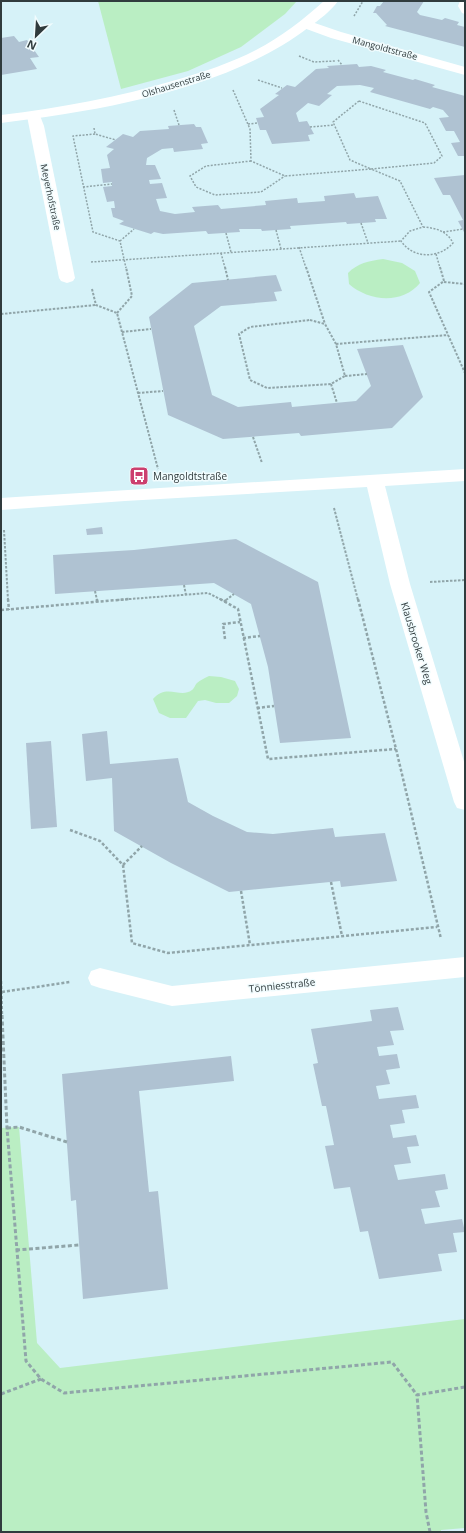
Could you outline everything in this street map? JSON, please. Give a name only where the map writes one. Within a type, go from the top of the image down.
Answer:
[{"type":"street","name":"Olshausenstraße","points":[[1,120],[34,116],[146,94],[224,70],[261,53],[306,24],[332,1]]},
{"type":"street","name":"Mangoldtstraße","points":[[306,24],[336,35],[465,71]]},
{"type":"street","name":"Meyerhofstraße","points":[[34,116],[66,271]]},
{"type":"street","points":[[1,504],[323,483],[375,482],[465,475]]},
{"type":"street","name":"Klausbrooker Weg","points":[[375,482],[400,584],[465,802]]},
{"type":"street","name":"Tönniesstraße","points":[[100,978],[172,996],[465,967]]},
{"type":"lane","points":[[465,1],[463,6],[465,11]]},
{"type":"path","points":[[293,54],[314,62],[339,60]]},
{"type":"path","points":[[224,70],[250,129],[251,161]]},
{"type":"path","points":[[256,80],[282,88]]},
{"type":"path","points":[[285,176],[261,192],[215,195],[196,187],[190,176],[206,166],[251,161],[285,176],[371,169],[434,163],[442,156],[425,123],[359,101],[333,122],[350,160],[371,169],[400,181],[423,227]]},
{"type":"path","points":[[92,122],[95,134]]},
{"type":"path","points":[[248,124],[258,124]]},
{"type":"path","points":[[310,127],[334,125]]},
{"type":"path","points":[[116,140],[95,134],[73,136],[82,187],[93,232],[120,242]]},
{"type":"path","points":[[82,187],[112,184]]},
{"type":"path","points":[[361,223],[368,243]]},
{"type":"path","points":[[423,227],[443,232],[451,238],[453,243],[449,249],[436,254],[424,254],[409,250],[403,246],[401,241],[404,233],[412,229],[423,227]]},
{"type":"path","points":[[120,242],[134,229]]},
{"type":"path","points":[[443,232],[463,229]]},
{"type":"path","points":[[276,230],[281,249]]},
{"type":"path","points":[[226,233],[231,252]]},
{"type":"path","points":[[66,271],[124,260],[401,241]]},
{"type":"path","points":[[117,313],[132,296],[120,242]]},
{"type":"path","points":[[299,247],[325,324],[336,344],[345,376]]},
{"type":"path","points":[[221,253],[228,280]]},
{"type":"path","points":[[436,254],[444,282]]},
{"type":"path","points":[[66,271],[89,276],[96,305]]},
{"type":"path","points":[[465,284],[444,282],[429,292],[465,373]]},
{"type":"path","points":[[1,314],[96,305],[117,313]]},
{"type":"path","points":[[117,313],[165,493]]},
{"type":"path","points":[[325,324],[310,320],[250,327],[238,334],[250,380],[267,388],[331,384],[345,376],[367,374]]},
{"type":"path","points":[[122,332],[151,329]]},
{"type":"path","points":[[336,344],[448,335]]},
{"type":"path","points":[[331,384],[337,403]]},
{"type":"path","points":[[138,394],[163,391]]},
{"type":"path","points":[[253,437],[262,463]]},
{"type":"path","points":[[335,510],[396,749],[440,939],[446,944]]},
{"type":"path","points":[[4,530],[9,610]]},
{"type":"path","points":[[400,584],[465,580]]},
{"type":"path","points":[[184,585],[186,595]]},
{"type":"path","points":[[95,591],[97,602]]},
{"type":"path","points":[[1,610],[208,593],[238,610],[268,759],[396,749]]},
{"type":"path","points":[[224,602],[234,594]]},
{"type":"path","points":[[225,640],[223,624],[240,622]]},
{"type":"path","points":[[243,638],[260,636]]},
{"type":"path","points":[[257,708],[274,706]]},
{"type":"path","points":[[70,830],[100,841],[123,865],[132,943],[168,953],[437,927]]},
{"type":"path","points":[[123,865],[142,846]]},
{"type":"path","points":[[331,882],[342,936]]},
{"type":"path","points":[[240,891],[250,945]]},
{"type":"path","points":[[2,992],[100,978]]},
{"type":"path","points":[[1,981],[7,1128],[26,1361],[41,1378],[64,1393],[392,1362],[417,1395],[426,1512],[430,1532]]},
{"type":"path","points":[[7,1128],[19,1127],[67,1142]]},
{"type":"path","points":[[16,1250],[79,1245]]},
{"type":"path","points":[[1,1394],[41,1378]]},
{"type":"path","points":[[417,1395],[465,1387]]},
{"type":"green space","points":[[98,1],[297,1],[285,14],[241,47],[188,71],[121,89]]},
{"type":"green space","points":[[383,259],[402,263],[415,271],[420,283],[413,290],[404,295],[385,298],[366,294],[349,284],[348,273],[356,267],[364,263]]},
{"type":"green space","points":[[209,676],[221,677],[235,681],[239,689],[237,696],[229,703],[216,703],[205,700],[198,701],[186,718],[170,718],[159,713],[153,699],[158,694],[168,691],[183,693],[187,692],[193,689],[198,682]]},
{"type":"green space","points":[[19,1127],[37,1343],[60,1368],[465,1319],[465,1528],[441,1530],[441,1532],[1,1532],[1,1128]]},
{"type":"building","points":[[384,1],[424,1],[417,12],[420,15],[442,20],[445,18],[459,22],[457,25],[465,27],[465,47],[385,26],[387,25],[376,13],[373,13],[377,6],[380,6]]},
{"type":"building","points":[[14,36],[19,42],[27,40],[39,57],[30,58],[37,69],[1,75],[1,38]]},
{"type":"building","points":[[357,64],[359,67],[371,66],[386,70],[383,72],[413,80],[415,79],[435,85],[432,87],[465,96],[465,156],[458,156],[451,143],[460,142],[454,131],[446,131],[439,118],[449,117],[443,110],[433,107],[430,109],[370,92],[374,88],[360,85],[337,86],[327,94],[332,95],[319,106],[308,103],[296,113],[299,122],[307,121],[314,134],[308,135],[310,141],[272,144],[266,130],[260,130],[256,118],[264,117],[260,109],[279,95],[275,94],[287,85],[295,87],[316,69],[329,68],[327,66]]},
{"type":"building","points":[[194,124],[196,127],[201,127],[208,143],[201,144],[203,149],[174,152],[173,148],[162,149],[147,158],[146,165],[155,165],[161,179],[149,180],[150,184],[162,183],[167,198],[156,199],[160,211],[175,214],[195,212],[192,207],[218,205],[221,209],[266,205],[265,201],[297,198],[298,203],[325,201],[324,196],[354,193],[356,198],[378,196],[387,219],[375,219],[376,222],[347,224],[346,222],[290,226],[291,229],[262,231],[261,229],[239,229],[240,232],[208,234],[206,231],[163,234],[154,232],[151,234],[119,224],[124,221],[113,217],[111,208],[115,208],[114,201],[107,202],[103,187],[112,186],[112,182],[103,183],[101,169],[110,168],[107,155],[114,149],[106,147],[123,134],[133,137],[140,131],[169,129],[168,126]]},
{"type":"building","points":[[465,175],[465,234],[458,221],[463,220],[450,195],[443,195],[434,178]]},
{"type":"building","points":[[276,275],[282,291],[274,292],[277,301],[221,306],[194,326],[212,395],[238,407],[291,402],[292,407],[356,401],[371,386],[357,349],[403,345],[423,397],[392,428],[301,436],[299,433],[223,439],[168,415],[149,317],[192,283]]},
{"type":"building","points":[[102,527],[103,534],[87,535],[86,529]]},
{"type":"building","points":[[236,539],[318,582],[351,738],[280,743],[268,667],[251,604],[214,583],[55,594],[53,555],[134,550]]},
{"type":"building","points":[[107,731],[110,764],[178,758],[188,802],[247,832],[273,834],[333,828],[335,837],[385,833],[397,881],[341,887],[340,881],[229,892],[171,863],[114,831],[112,778],[86,781],[82,734]]},
{"type":"building","points":[[51,741],[57,827],[31,829],[26,743]]},
{"type":"building","points":[[398,1007],[404,1030],[390,1031],[394,1045],[377,1047],[379,1056],[397,1054],[400,1068],[386,1070],[390,1084],[376,1086],[379,1099],[416,1095],[419,1108],[402,1110],[405,1123],[390,1125],[393,1138],[416,1135],[419,1146],[407,1147],[411,1163],[394,1165],[398,1180],[445,1174],[448,1189],[435,1191],[440,1207],[421,1209],[425,1224],[462,1219],[465,1232],[453,1233],[457,1252],[438,1254],[442,1271],[379,1279],[368,1231],[360,1232],[350,1187],[334,1189],[325,1146],[334,1145],[326,1106],[322,1106],[313,1064],[318,1063],[311,1029],[372,1021],[370,1010]]},
{"type":"building","points":[[231,1056],[234,1081],[139,1091],[149,1192],[158,1191],[168,1289],[83,1299],[76,1200],[71,1201],[62,1074]]},
{"type":"place","name":"Mangoldtstraße","points":[[139,476]]}]
